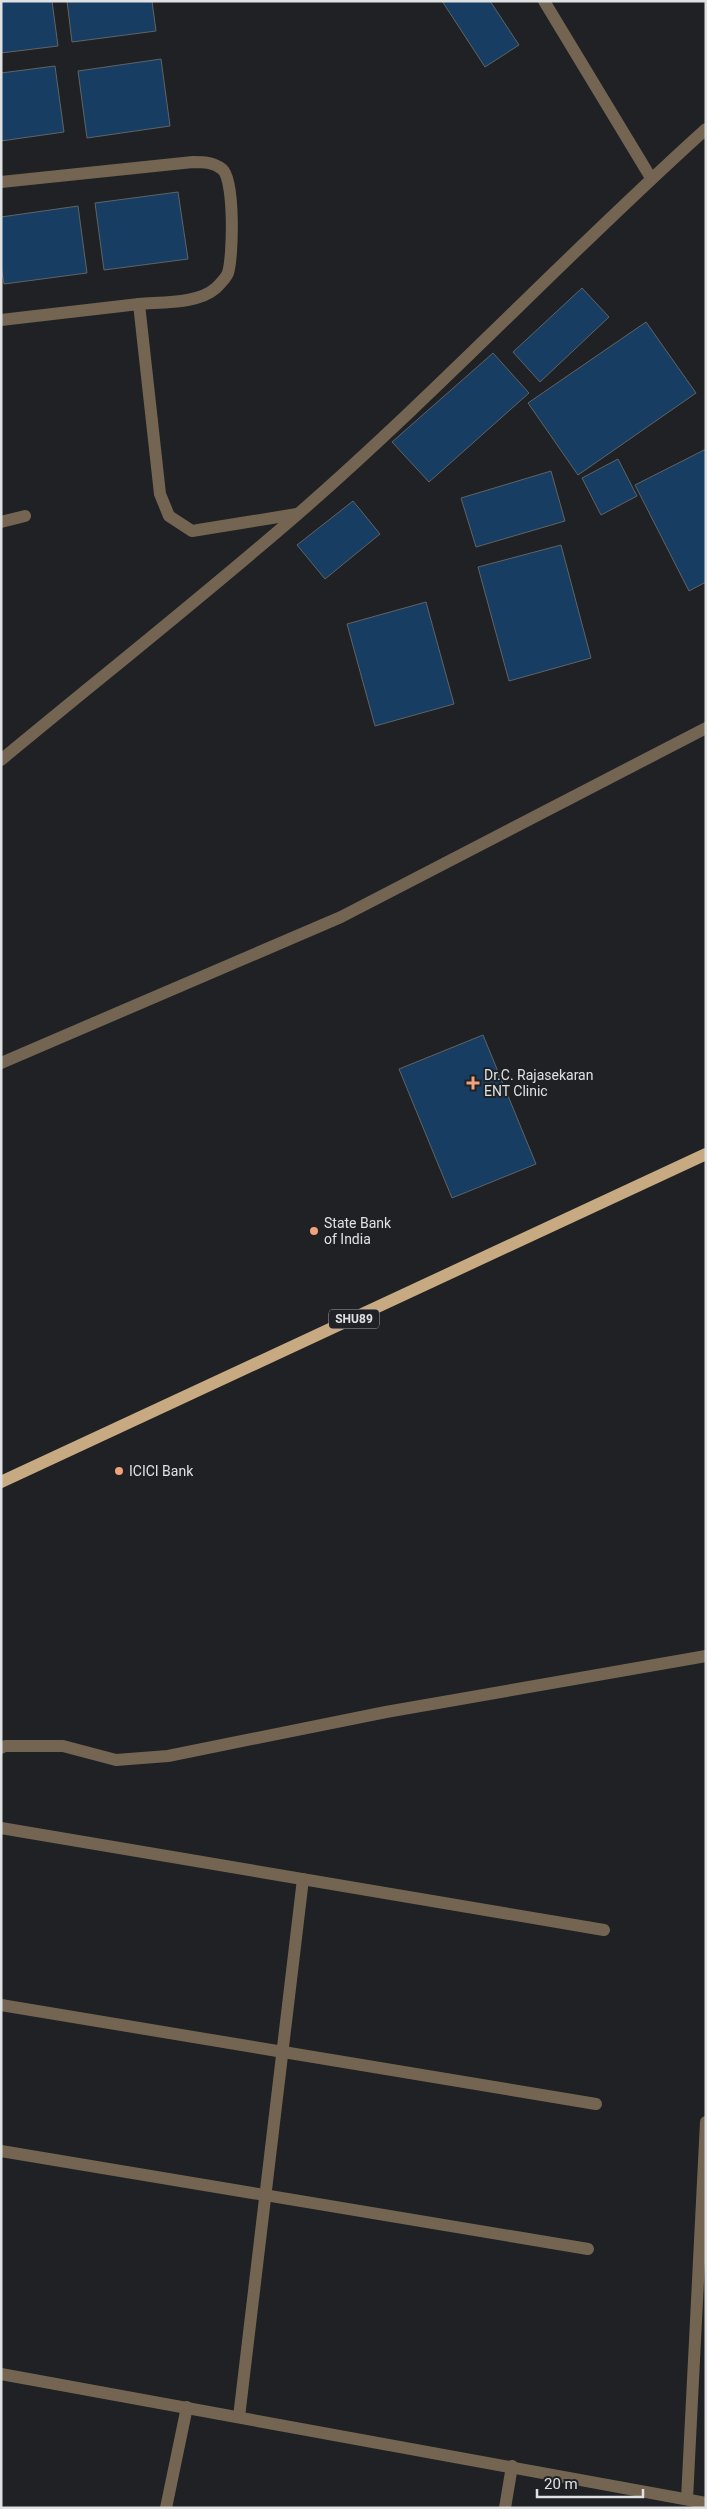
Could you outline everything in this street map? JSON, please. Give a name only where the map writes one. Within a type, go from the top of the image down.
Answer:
[{"type":"main road","name":"SHU89","points":[[1,1482],[304,1343],[706,1154]]},
{"type":"street","points":[[549,3],[651,178]]},
{"type":"street","points":[[1,760],[298,514],[478,348],[651,178],[706,129]]},
{"type":"street","points":[[1,182],[193,162],[210,162],[223,169],[230,184],[231,257],[227,275],[215,289],[198,298],[1,320]]},
{"type":"street","points":[[139,304],[160,494],[169,516],[192,531],[298,514]]},
{"type":"street","points":[[1,522],[25,516]]},
{"type":"street","points":[[1,1063],[341,917],[706,728]]},
{"type":"street","points":[[1,1748],[5,1746],[63,1746],[116,1760],[168,1756],[386,1712],[706,1656]]},
{"type":"street","points":[[1,1828],[604,1930]]},
{"type":"street","points":[[239,2416],[303,1879]]},
{"type":"street","points":[[1,2005],[282,2050],[596,2104]]},
{"type":"street","points":[[687,2499],[706,2122]]},
{"type":"street","points":[[1,2151],[588,2249]]},
{"type":"street","points":[[1,2374],[239,2416],[706,2503]]},
{"type":"street","points":[[166,2508],[187,2407]]},
{"type":"street","points":[[505,2508],[512,2466]]},
{"type":"building","points":[[1,1],[52,1],[58,46],[1,53]]},
{"type":"building","points":[[67,1],[152,1],[156,31],[72,42]]},
{"type":"building","points":[[442,1],[490,1],[519,45],[485,67]]},
{"type":"building","points":[[161,59],[170,126],[87,138],[78,71]]},
{"type":"building","points":[[55,66],[64,132],[1,141],[1,73]]},
{"type":"building","points":[[178,192],[188,259],[104,270],[95,203]]},
{"type":"building","points":[[78,206],[87,273],[4,284],[1,266],[1,217]]},
{"type":"building","points":[[582,288],[609,317],[540,382],[513,352]]},
{"type":"building","points":[[646,322],[696,393],[578,475],[528,403]]},
{"type":"building","points":[[493,353],[529,393],[429,482],[392,442]]},
{"type":"building","points":[[706,449],[706,582],[689,591],[635,485]]},
{"type":"building","points":[[618,459],[637,496],[601,515],[582,478]]},
{"type":"building","points":[[551,471],[565,521],[476,547],[461,498]]},
{"type":"building","points":[[353,501],[380,534],[325,579],[297,545]]},
{"type":"building","points":[[561,545],[591,658],[509,681],[478,567]]},
{"type":"building","points":[[426,602],[454,704],[375,726],[347,624]]},
{"type":"building","points":[[483,1035],[536,1164],[452,1198],[399,1069]]},
{"type":"place","name":"Dr.C. Rajasekaran ENT Clinic","points":[[473,1083]]},
{"type":"place","name":"State Bank of India","points":[[314,1231]]},
{"type":"place","name":"ICICI Bank","points":[[119,1471]]}]
